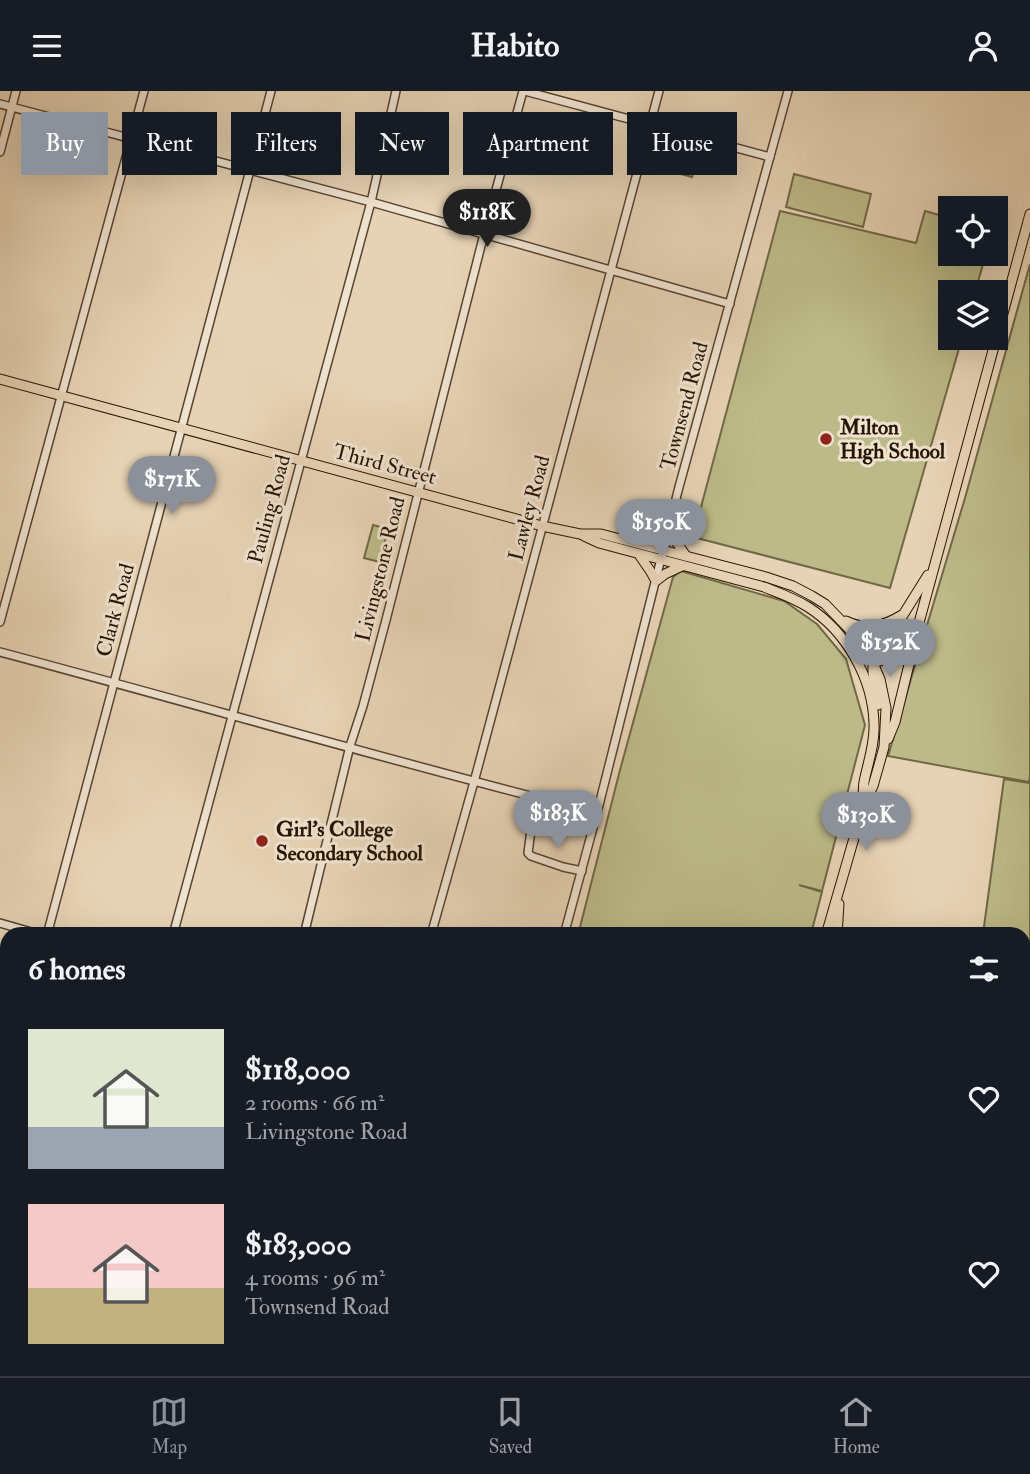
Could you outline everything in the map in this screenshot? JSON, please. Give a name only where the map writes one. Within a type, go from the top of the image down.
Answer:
[{"type":"main road","points":[[829,927],[863,807],[895,722],[920,619],[1030,214]]},
{"type":"main road","name":"Third Street","points":[[0,379],[542,526],[580,534],[601,534],[663,555]]},
{"type":"main road","points":[[682,566],[656,582],[640,549],[669,531],[687,556]]},
{"type":"main road","points":[[663,555],[687,556],[793,586],[825,604],[853,633],[880,679],[886,708],[884,747]]},
{"type":"main road","points":[[663,555],[682,566],[764,587],[788,596],[807,606],[828,623],[844,642],[863,672],[874,724],[873,744],[864,783],[863,807]]},
{"type":"main road","points":[[874,724],[878,716],[878,705],[873,663],[935,564]]},
{"type":"main road","points":[[838,617],[855,625],[869,627],[893,621],[905,613]]},
{"type":"main road","points":[[873,663],[896,655],[920,619]]},
{"type":"main road","points":[[828,623],[841,628],[873,663]]},
{"type":"main road","points":[[838,927],[840,889]]},
{"type":"street","points":[[0,152],[16,91]]},
{"type":"street","points":[[139,112],[144,91]]},
{"type":"street","name":"Clark Road","points":[[265,112],[271,91]]},
{"type":"street","name":"Pauling Road","points":[[175,927],[371,202],[396,91]]},
{"type":"street","points":[[524,91],[627,118]]},
{"type":"street","name":"Livingstone Road","points":[[306,927],[350,747],[383,632],[484,234],[524,91]]},
{"type":"street","name":"Lawley Road","points":[[653,112],[659,91]]},
{"type":"street","name":"Townsend Road","points":[[566,927],[669,531],[788,91]]},
{"type":"street","points":[[0,104],[122,136]]},
{"type":"street","points":[[737,148],[770,157]]},
{"type":"street","points":[[0,622],[122,175]]},
{"type":"street","name":"Clark Road","points":[[46,927],[249,175]]},
{"type":"street","points":[[269,175],[730,304]]},
{"type":"street","name":"Lawley Road","points":[[433,927],[636,175]]},
{"type":"street","points":[[0,652],[597,813]]},
{"type":"street","points":[[531,830],[528,853],[531,856],[582,871]]},
{"type":"shaded area","points":[[794,174],[871,194],[863,227],[786,207]]},
{"type":"shaded area","name":"Milton High School","points":[[780,211],[916,243],[925,211],[938,215],[938,266],[983,266],[978,280],[938,280],[938,350],[959,350],[890,588],[693,537]]},
{"type":"shaded area","points":[[1030,264],[1029,782],[888,756]]},
{"type":"shaded area","points":[[373,525],[388,529],[380,562],[364,558]]},
{"type":"shaded area","points":[[681,571],[784,601],[817,624],[846,659],[865,725],[822,891],[799,885],[822,892],[813,927],[580,927],[673,577]]},
{"type":"shaded area","points":[[1004,779],[1030,781],[1030,927],[984,927]]},
{"type":"place","name":"Milton High School","points":[[826,439]]},
{"type":"place","name":"Girl's College Secondary School","points":[[262,841]]}]
